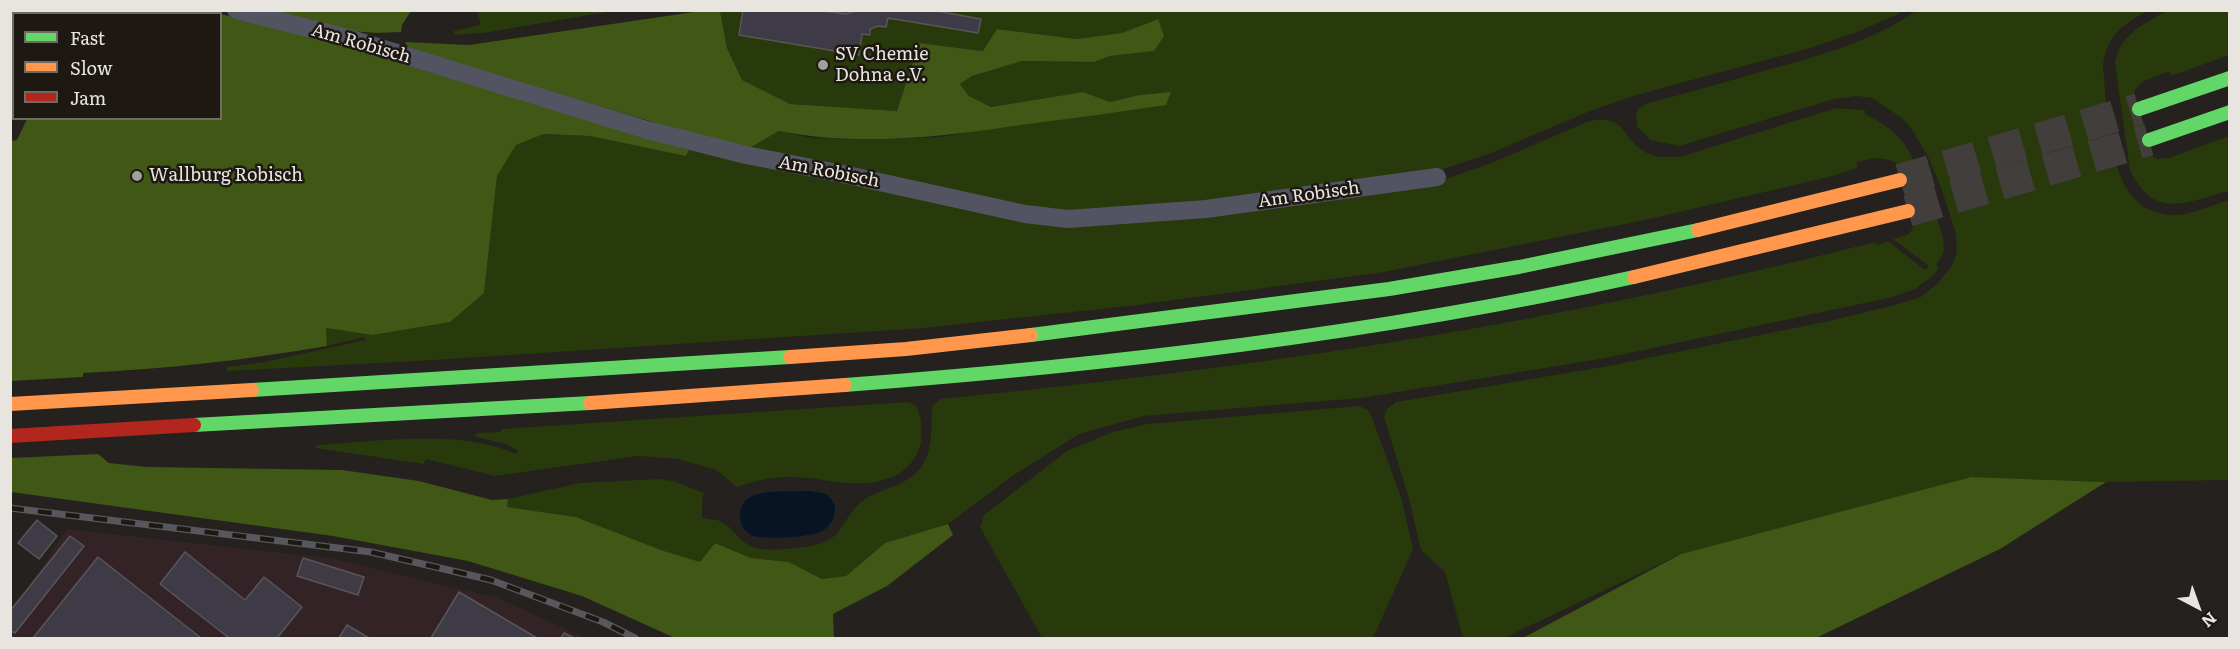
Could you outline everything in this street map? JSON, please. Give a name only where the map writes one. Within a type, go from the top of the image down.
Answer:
[{"type":"highway","points":[[2139,109],[2229,78]]},
{"type":"highway","points":[[2149,140],[2229,112]]},
{"type":"highway","points":[[10,404],[658,367],[895,350],[1140,322],[1389,289],[1519,267],[1713,226],[1900,180]]},
{"type":"highway","points":[[10,436],[585,403],[914,380],[1154,356],[1396,323],[1552,294],[1726,257],[1908,211]]},
{"type":"street","name":"Am Robisch","points":[[236,10],[355,40],[646,130],[746,155],[1025,214],[1068,219],[1195,210],[1437,177]]},
{"type":"shaded area","points":[[67,529],[329,558],[498,598],[585,638],[11,638],[10,615]]},
{"type":"green space","points":[[77,10],[174,10],[203,12],[76,12]]},
{"type":"green space","points":[[271,10],[411,11],[402,25],[401,32],[376,33],[351,31]]},
{"type":"green space","points":[[477,10],[613,11],[483,33],[454,35],[454,31],[481,25]]},
{"type":"green space","points":[[701,11],[720,11],[727,48],[742,80],[790,104],[897,111],[919,43],[983,51],[997,29],[1077,39],[1122,33],[1158,19],[1164,36],[1154,51],[1110,56],[1094,62],[1022,61],[972,76],[960,84],[969,96],[991,107],[1083,92],[1110,102],[1139,95],[1171,92],[1166,105],[930,136],[870,139],[809,136],[779,131],[746,150],[409,49],[405,42],[469,45]]},
{"type":"green space","points":[[720,11],[1902,11],[1857,32],[1810,48],[1633,96],[1590,111],[1489,154],[1434,172],[1208,203],[1068,213],[1017,207],[746,150],[779,131],[812,138],[869,140],[942,137],[1170,92],[1139,95],[1110,102],[1083,92],[991,107],[969,96],[960,84],[972,76],[1022,61],[1094,62],[1110,56],[1154,51],[1158,19],[1122,33],[1077,39],[997,29],[984,51],[919,43],[897,111],[790,104],[742,80],[727,48]]},
{"type":"green space","points":[[1916,11],[2147,11],[2117,32],[2105,56],[2103,66],[2110,135],[2123,181],[2135,199],[2153,211],[2183,214],[2229,200],[2229,480],[2106,482],[1971,477],[1681,554],[1504,638],[1463,638],[1445,572],[1421,550],[1408,495],[1384,417],[1387,409],[1396,402],[1608,366],[1829,321],[1921,297],[1938,283],[1952,266],[1957,252],[1956,234],[1941,187],[1927,155],[1911,128],[1902,118],[1872,98],[1856,96],[1834,99],[1679,146],[1651,140],[1637,127],[1636,114],[1638,109],[1646,104],[1844,47],[1899,22]]},
{"type":"green space","points":[[2166,11],[2229,11],[2229,55],[2171,76],[2169,71],[2142,82],[2135,90],[2133,101],[2145,126],[2150,154],[2157,159],[2169,158],[2229,136],[2229,191],[2185,203],[2172,204],[2161,202],[2150,196],[2140,186],[2130,170],[2115,63],[2117,53],[2127,38],[2141,26]]},
{"type":"green space","points":[[222,14],[351,48],[689,150],[686,156],[590,136],[544,134],[516,145],[497,176],[484,293],[450,322],[372,335],[326,328],[327,346],[206,363],[83,373],[83,377],[11,381],[11,141],[17,140],[27,120],[222,120]]},
{"type":"green space","points":[[1836,108],[1865,110],[1865,114],[1892,131],[1905,145],[1923,180],[1940,227],[1944,249],[1936,265],[1939,268],[1933,276],[1915,289],[1893,297],[1606,358],[1361,398],[1144,416],[1079,434],[1014,475],[948,524],[885,543],[846,576],[822,579],[789,562],[751,558],[716,543],[700,562],[661,550],[576,517],[506,507],[508,499],[580,483],[659,479],[673,481],[704,493],[702,518],[720,521],[754,548],[768,550],[819,544],[836,534],[861,502],[903,482],[917,472],[928,451],[932,406],[941,399],[1170,373],[1399,341],[1638,297],[1875,242],[1877,245],[1888,241],[1925,270],[1929,266],[1893,239],[1909,234],[1917,221],[1906,196],[1902,168],[1886,159],[1869,159],[1857,162],[1857,168],[1829,177],[1645,220],[1384,272],[1138,305],[924,328],[227,371],[227,367],[264,362],[365,340],[364,337],[327,346],[326,328],[372,335],[484,292],[497,176],[516,145],[544,134],[590,136],[686,155],[689,150],[1029,221],[1437,182],[1494,162],[1589,121],[1602,120],[1618,124],[1638,147],[1651,155],[1680,157]]},
{"type":"green space","points":[[908,402],[916,406],[920,418],[921,442],[917,453],[908,467],[894,476],[867,483],[854,484],[786,477],[761,480],[737,487],[716,470],[678,459],[638,456],[495,476],[426,459],[424,464],[315,448],[316,445],[366,441],[443,439],[469,441],[516,454],[518,451],[506,444],[476,437],[475,433],[501,432],[501,429]]},
{"type":"green space","points":[[1359,406],[1368,410],[1371,415],[1401,497],[1413,549],[1373,638],[1042,638],[980,527],[984,515],[1067,451],[1113,432],[1147,424]]},
{"type":"green space","points":[[98,454],[109,463],[147,467],[342,470],[419,481],[492,500],[508,499],[507,507],[576,517],[661,550],[700,562],[715,543],[751,558],[789,562],[822,579],[846,576],[885,543],[948,524],[953,535],[887,586],[833,614],[834,638],[675,638],[582,596],[468,561],[333,536],[11,492],[11,458]]},
{"type":"green space","points":[[1971,477],[2106,482],[2000,549],[1816,638],[1523,638],[1681,554]]},
{"type":"water","points":[[807,491],[825,494],[834,503],[833,519],[822,531],[798,536],[768,537],[753,536],[743,527],[740,518],[741,509],[750,497],[769,492]]},
{"type":"building","points":[[743,10],[814,10],[846,14],[858,10],[931,10],[981,19],[978,33],[888,18],[886,27],[878,26],[870,29],[870,35],[862,34],[859,55],[739,35]]},
{"type":"building","points":[[821,10],[858,10],[846,14]]},
{"type":"building","points":[[10,21],[12,21],[12,46],[10,46]]},
{"type":"building","points":[[37,520],[57,536],[39,559],[18,543]]},
{"type":"building","points":[[70,536],[84,546],[15,633],[10,630],[10,611]]},
{"type":"building","points":[[185,552],[245,600],[264,577],[302,607],[277,638],[229,638],[160,584]]},
{"type":"building","points":[[98,557],[201,638],[33,638]]},
{"type":"building","points":[[303,558],[364,577],[358,595],[297,576]]},
{"type":"building","points":[[459,592],[537,638],[431,638]]},
{"type":"building","points":[[347,625],[369,638],[339,638]]},
{"type":"building","points":[[564,633],[574,638],[561,638]]},
{"type":"tunnel","points":[[1900,180],[2139,109]]},
{"type":"tunnel","points":[[1908,211],[2149,140]]},
{"type":"railway","points":[[10,508],[371,552],[491,580],[603,622],[635,638]]},
{"type":"traffic: fast","points":[[2139,109],[2230,78]]},
{"type":"traffic: fast","points":[[2149,140],[2230,112]]},
{"type":"traffic: fast","points":[[1031,335],[1389,289],[1519,267],[1698,230]]},
{"type":"traffic: fast","points":[[845,385],[1044,368],[1241,345],[1438,315],[1634,277]]},
{"type":"traffic: fast","points":[[252,390],[790,357]]},
{"type":"traffic: fast","points":[[194,425],[590,403]]},
{"type":"traffic: slow","points":[[1698,230],[1900,180]]},
{"type":"traffic: slow","points":[[1634,277],[1908,211]]},
{"type":"traffic: slow","points":[[790,357],[906,349],[1031,335]]},
{"type":"traffic: slow","points":[[590,403],[845,385]]},
{"type":"traffic: slow","points":[[10,404],[252,390]]},
{"type":"traffic: jam","points":[[10,436],[194,425]]},
{"type":"place","name":"SV Chemie Dohna e.V.","points":[[823,65]]},
{"type":"place","name":"Wallburg Robisch","points":[[137,176]]}]
